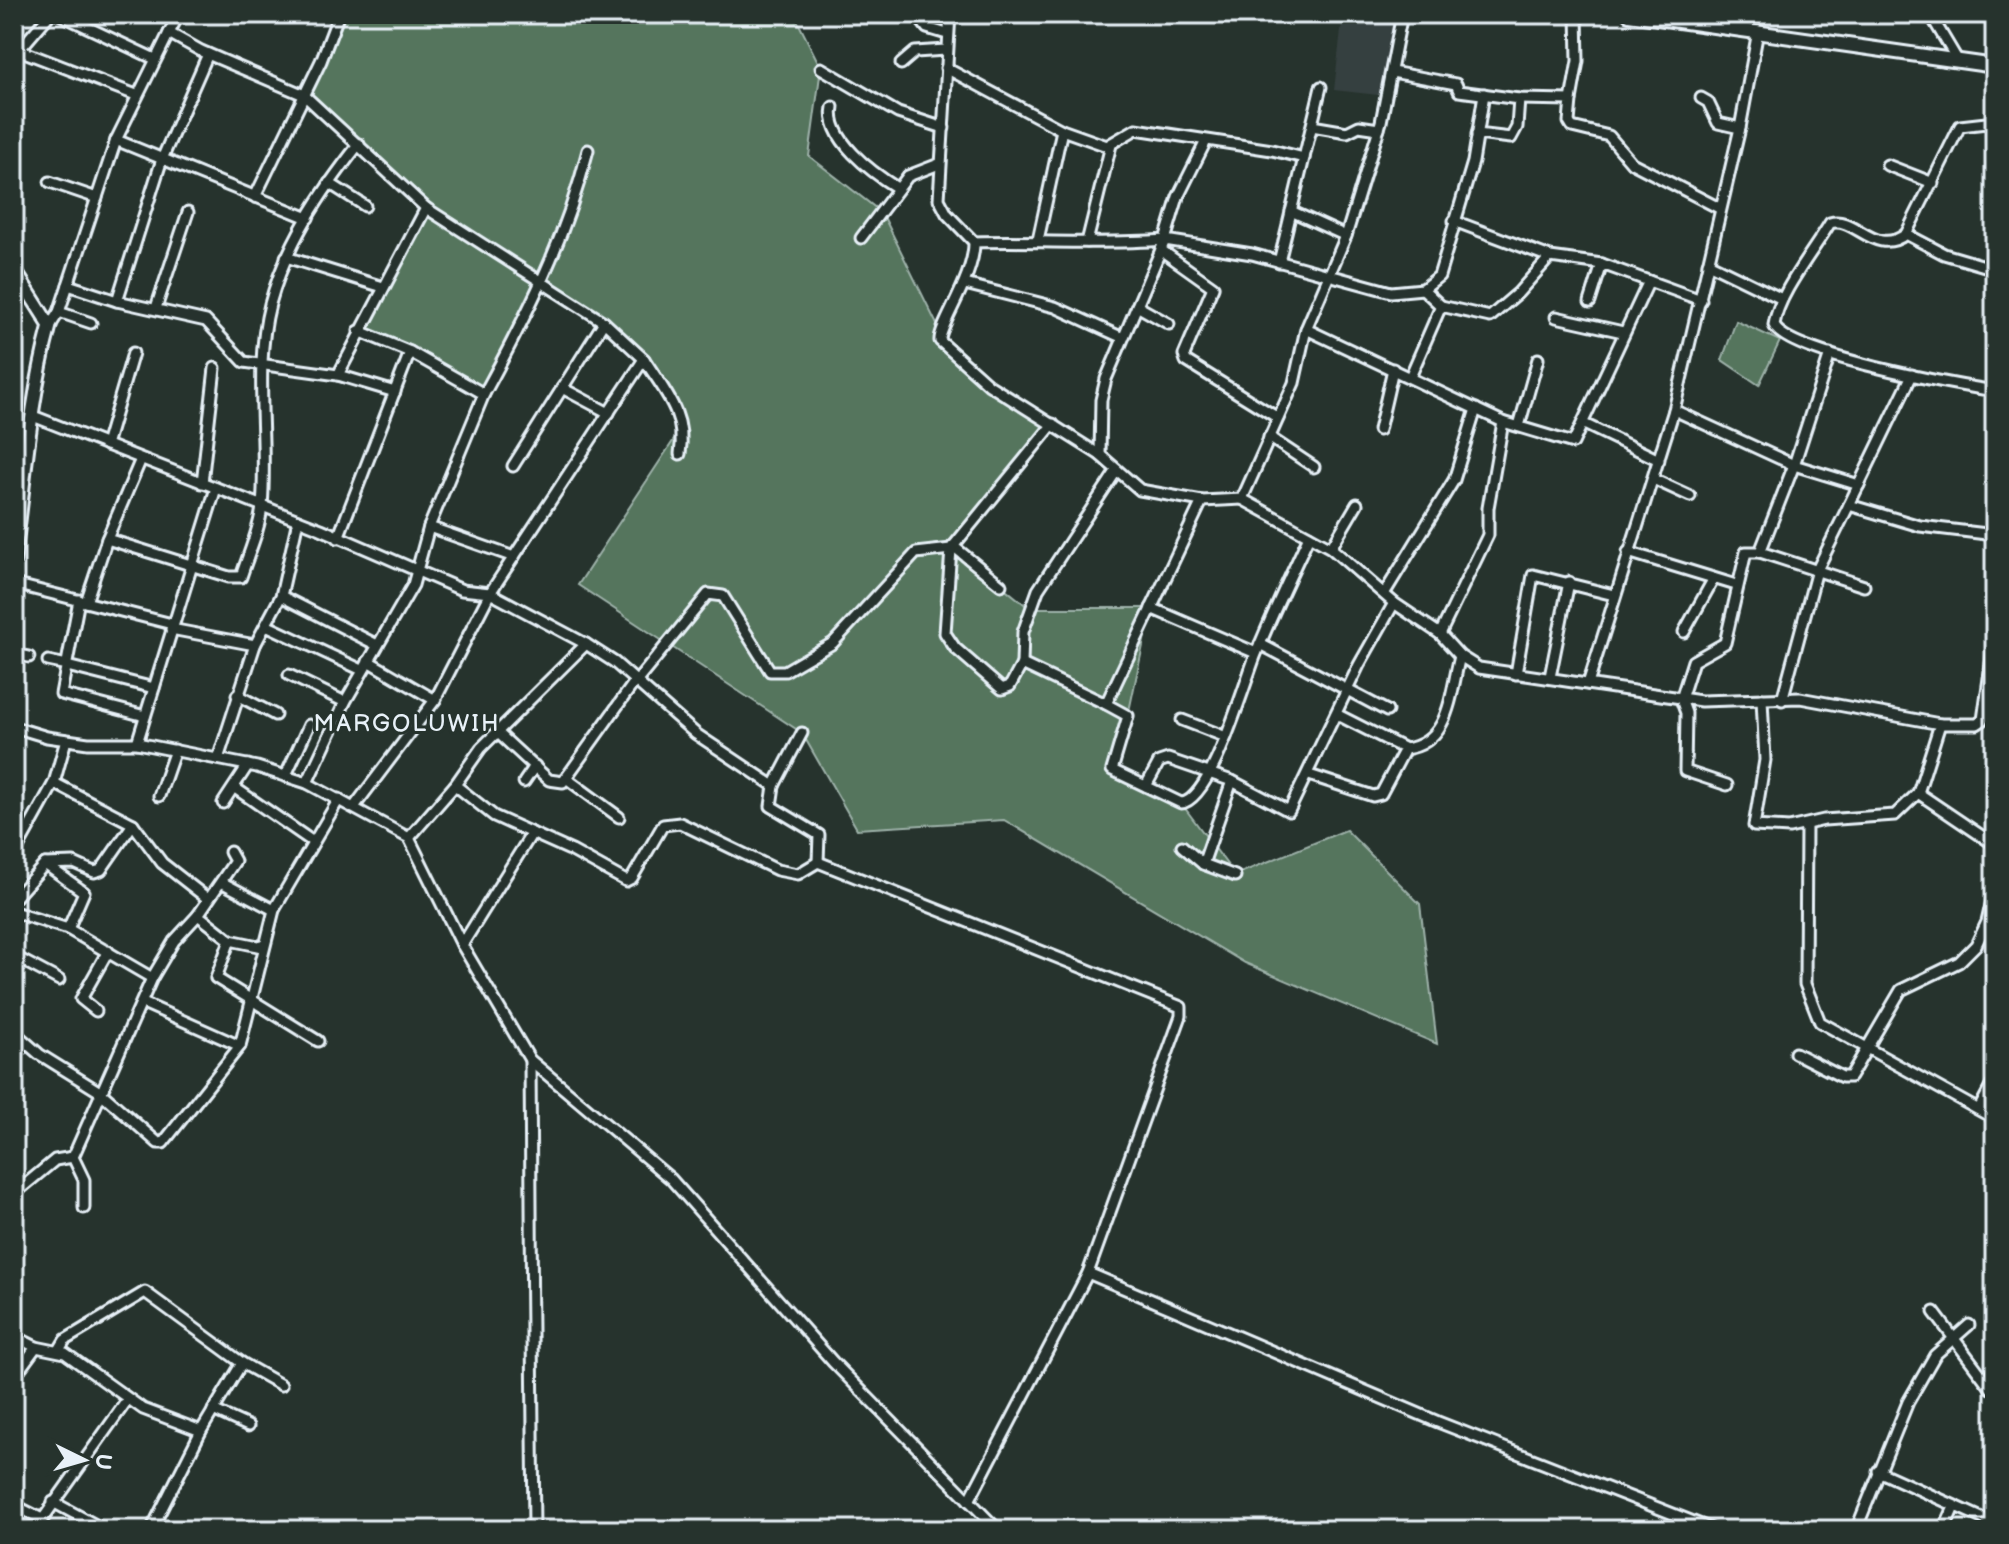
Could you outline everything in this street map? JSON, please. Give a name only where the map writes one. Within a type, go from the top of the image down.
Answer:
[{"type":"main road","points":[[1629,14],[1995,66]]},
{"type":"street","points":[[50,14],[16,53],[136,95]]},
{"type":"street","points":[[59,14],[155,59]]},
{"type":"street","points":[[14,561],[19,468],[33,416],[37,373],[50,326],[59,312],[116,140],[179,14]]},
{"type":"street","points":[[255,197],[339,14]]},
{"type":"street","points":[[916,14],[927,28],[947,34]]},
{"type":"street","points":[[950,14],[939,199],[947,214],[974,242],[974,255],[965,284],[939,334],[940,341],[989,385],[1100,455],[1140,490],[1202,501],[1242,499],[1331,548],[1394,603],[1440,634],[1460,656],[1479,668],[1681,699],[1800,698],[1940,724],[1981,722],[1991,705],[1995,636]]},
{"type":"street","points":[[1242,499],[1294,383],[1306,329],[1346,236],[1379,129],[1402,14]]},
{"type":"street","points":[[1577,14],[1578,61],[1569,122],[1572,127],[1609,136],[1632,163],[1719,208]]},
{"type":"street","points":[[1930,14],[1958,61]]},
{"type":"street","points":[[1588,684],[1674,410],[1740,128],[1758,31]]},
{"type":"street","points":[[169,33],[208,54],[304,95],[426,208],[604,322],[644,359],[680,417],[684,435],[680,454]]},
{"type":"street","points":[[901,64],[919,51],[946,50]]},
{"type":"street","points":[[117,301],[162,159],[208,54]]},
{"type":"street","points":[[821,68],[898,113],[944,128]]},
{"type":"street","points":[[946,68],[1062,130],[1111,145]]},
{"type":"street","points":[[1392,72],[1456,84],[1459,91],[1519,99],[1571,100]]},
{"type":"street","points":[[1279,262],[1321,87]]},
{"type":"street","points":[[974,242],[1038,240],[1163,245],[1252,254],[1391,292],[1423,289],[1439,276],[1468,180],[1484,94]]},
{"type":"street","points":[[1701,98],[1708,102],[1718,123],[1740,128]]},
{"type":"street","points":[[1477,134],[1511,138],[1517,127],[1519,99]]},
{"type":"street","points":[[833,107],[835,129],[873,172],[897,188]]},
{"type":"street","points":[[1995,122],[1960,126],[1906,234],[1889,243],[1832,222],[1780,298],[1774,325],[1779,334],[1830,354],[1912,375],[1995,391]]},
{"type":"street","points":[[1312,126],[1347,132],[1359,126],[1379,129]]},
{"type":"street","points":[[1087,242],[1111,145],[1136,129],[1272,150],[1304,158]]},
{"type":"street","points":[[1038,240],[1062,130]]},
{"type":"street","points":[[116,140],[308,218]]},
{"type":"street","points":[[1100,455],[1101,400],[1123,338],[1163,245],[1178,197],[1206,141]]},
{"type":"street","points":[[107,539],[229,577],[241,577],[262,509],[263,367],[269,306],[286,257],[329,183],[359,144]]},
{"type":"street","points":[[307,783],[345,702],[413,585],[429,527],[484,394],[543,284],[576,200],[588,150]]},
{"type":"street","points":[[861,238],[908,176],[939,164]]},
{"type":"street","points":[[1887,165],[1933,183]]},
{"type":"street","points":[[50,182],[97,198]]},
{"type":"street","points":[[329,183],[365,206]]},
{"type":"street","points":[[338,375],[426,208]]},
{"type":"street","points":[[1291,211],[1346,236]]},
{"type":"street","points":[[156,308],[188,212]]},
{"type":"street","points":[[1454,221],[1550,257],[1602,264],[1701,300]]},
{"type":"street","points":[[1906,234],[1944,254],[1995,269]]},
{"type":"street","points":[[1163,245],[1213,287],[1184,355],[1186,361],[1278,418]]},
{"type":"street","points":[[286,257],[383,287]]},
{"type":"street","points":[[1423,289],[1441,306],[1482,318],[1490,317],[1550,257]]},
{"type":"street","points":[[1708,263],[1780,298]]},
{"type":"street","points":[[1590,302],[1602,264]]},
{"type":"street","points":[[14,269],[50,326]]},
{"type":"street","points":[[1306,329],[1503,422],[1573,443],[1649,281]]},
{"type":"street","points":[[965,284],[1055,307],[1123,338]]},
{"type":"street","points":[[68,285],[117,301],[206,321],[244,362],[338,375],[395,392]]},
{"type":"street","points":[[1137,306],[1169,324]]},
{"type":"street","points":[[1410,377],[1441,306]]},
{"type":"street","points":[[59,312],[91,323]]},
{"type":"street","points":[[1556,317],[1623,332]]},
{"type":"street","points":[[513,466],[604,322]]},
{"type":"street","points":[[359,331],[410,352],[484,394]]},
{"type":"street","points":[[338,538],[410,352]]},
{"type":"street","points":[[106,445],[133,353]]},
{"type":"street","points":[[1760,552],[1794,465],[1830,354]]},
{"type":"street","points":[[354,807],[435,700],[490,593],[644,359]]},
{"type":"street","points":[[1519,426],[1538,359]]},
{"type":"street","points":[[202,483],[215,368]]},
{"type":"street","points":[[1379,430],[1393,369]]},
{"type":"street","points":[[1782,700],[1817,570],[1912,375]]},
{"type":"street","points":[[562,388],[609,413]]},
{"type":"street","points":[[1384,594],[1454,480],[1476,409]]},
{"type":"street","points":[[1674,410],[1794,465],[1859,485]]},
{"type":"street","points":[[33,416],[262,509],[298,520],[462,590],[490,593],[586,644],[636,680],[696,734],[774,786]]},
{"type":"street","points":[[1440,634],[1488,535],[1488,508],[1503,422]]},
{"type":"street","points":[[1053,424],[952,547],[944,627],[948,639],[1002,689],[1010,686],[1022,664],[1023,632],[1038,590],[1117,470]]},
{"type":"street","points":[[1584,424],[1659,460]]},
{"type":"street","points":[[1269,437],[1314,467]]},
{"type":"street","points":[[141,459],[83,601],[61,692],[64,697],[145,716]]},
{"type":"street","points":[[1653,479],[1690,496]]},
{"type":"street","points":[[137,743],[216,488]]},
{"type":"street","points":[[1106,704],[1202,501]]},
{"type":"street","points":[[1331,548],[1357,504]]},
{"type":"street","points":[[1849,505],[1920,526],[1995,535]]},
{"type":"street","points":[[218,759],[255,645],[268,626],[281,596],[298,520]]},
{"type":"street","points":[[429,527],[514,557]]},
{"type":"street","points":[[1022,664],[1128,716],[1111,768],[1186,804],[1210,772],[1258,648],[1309,536]]},
{"type":"street","points":[[497,732],[555,783],[566,778],[636,680],[708,594],[723,596],[770,671],[785,671],[833,643],[916,553],[952,547],[1001,585]]},
{"type":"street","points":[[1628,552],[1736,585]]},
{"type":"street","points":[[1727,785],[1685,771],[1686,713],[1681,699],[1693,661],[1725,643],[1746,552],[1760,552],[1864,586]]},
{"type":"street","points":[[1516,674],[1532,576],[1569,582],[1614,595]]},
{"type":"street","points":[[1684,632],[1713,580]]},
{"type":"street","points":[[1550,677],[1569,582]]},
{"type":"street","points":[[14,584],[171,627],[255,645]]},
{"type":"street","points":[[281,596],[377,645]]},
{"type":"street","points":[[1146,786],[1163,760],[1210,772],[1289,811],[1309,775],[1346,692],[1394,603]]},
{"type":"street","points":[[1151,608],[1258,648],[1387,711]]},
{"type":"street","points":[[268,626],[365,666],[435,700]]},
{"type":"street","points":[[409,838],[497,732],[586,644]]},
{"type":"street","points":[[14,654],[29,657]]},
{"type":"street","points":[[1336,714],[1405,749],[1420,747],[1437,736],[1460,656]]},
{"type":"street","points":[[48,661],[154,688]]},
{"type":"street","points":[[289,675],[345,702]]},
{"type":"street","points":[[237,695],[275,715]]},
{"type":"street","points":[[1762,699],[1765,760],[1752,823],[1789,828],[1824,820],[1895,815],[1918,793],[1940,724]]},
{"type":"street","points":[[1182,720],[1226,737]]},
{"type":"street","points":[[286,775],[309,725]]},
{"type":"street","points":[[14,727],[66,740],[137,743],[286,775],[339,799],[409,838],[462,945],[530,1060],[671,1179],[833,1362],[998,1530]]},
{"type":"street","points":[[802,733],[774,786],[771,806],[819,835],[818,862]]},
{"type":"street","points":[[14,855],[54,783],[66,740]]},
{"type":"street","points":[[1309,775],[1377,796],[1405,749]]},
{"type":"street","points":[[159,796],[175,750]]},
{"type":"street","points":[[223,803],[248,765]]},
{"type":"street","points":[[524,782],[535,766]]},
{"type":"street","points":[[566,778],[619,817]]},
{"type":"street","points":[[1203,864],[1232,781]]},
{"type":"street","points":[[54,783],[133,824],[162,863],[208,899]]},
{"type":"street","points":[[455,785],[494,816],[626,881],[632,878],[663,825],[671,822],[680,823],[784,872],[805,872],[818,862]]},
{"type":"street","points":[[235,788],[313,842]]},
{"type":"street","points":[[1918,793],[1995,845]]},
{"type":"street","points":[[14,1032],[39,1054],[100,1092],[158,1143],[163,1143],[240,1046],[274,910],[339,799]]},
{"type":"street","points":[[14,899],[45,864],[74,863],[98,872],[133,824]]},
{"type":"street","points":[[1806,825],[1805,984],[1820,1022],[1865,1050],[1995,1119]]},
{"type":"street","points":[[462,945],[532,833]]},
{"type":"street","points":[[1182,846],[1203,864],[1235,876]]},
{"type":"street","points":[[84,1208],[84,1180],[73,1157],[152,978],[174,941],[223,883],[235,861],[230,852]]},
{"type":"street","points":[[818,862],[1181,1007],[1181,1016],[1088,1273],[969,1501]]},
{"type":"street","points":[[45,864],[84,892],[68,929]]},
{"type":"street","points":[[223,883],[274,910]]},
{"type":"street","points":[[1795,1053],[1847,1079],[1901,990],[1959,962],[1976,945],[1987,922],[1995,888]]},
{"type":"street","points":[[14,912],[68,929],[152,978]]},
{"type":"street","points":[[198,915],[230,940],[263,947]]},
{"type":"street","points":[[230,940],[214,975],[318,1041]]},
{"type":"street","points":[[96,1011],[81,1003],[82,996],[108,951]]},
{"type":"street","points":[[14,956],[59,980]]},
{"type":"street","points":[[143,1003],[240,1046]]},
{"type":"street","points":[[530,1060],[534,1250],[529,1299],[534,1530]]},
{"type":"street","points":[[1979,1109],[1995,1079]]},
{"type":"street","points":[[14,1194],[55,1160],[73,1157]]},
{"type":"street","points":[[1088,1273],[1438,1422],[1714,1530]]},
{"type":"street","points":[[59,1350],[65,1340],[145,1292],[242,1363],[281,1385]]},
{"type":"street","points":[[1934,1312],[1991,1388]]},
{"type":"street","points":[[1856,1530],[1908,1402],[1935,1355],[1969,1325]]},
{"type":"street","points":[[14,1336],[36,1347],[59,1350],[152,1414],[201,1431]]},
{"type":"street","points":[[14,1377],[36,1347]]},
{"type":"street","points":[[151,1530],[201,1431],[242,1363]]},
{"type":"street","points":[[35,1530],[128,1399]]},
{"type":"street","points":[[213,1410],[248,1426]]},
{"type":"street","points":[[1878,1471],[1995,1524]]},
{"type":"street","points":[[53,1502],[103,1529]]},
{"type":"street","points":[[14,1505],[42,1519]]},
{"type":"street","points":[[1944,1530],[1954,1507]]},
{"type":"shaded area","points":[[1343,14],[1397,14],[1387,96],[1334,90]]},
{"type":"green space","points":[[341,14],[794,14],[821,68],[809,156],[882,213],[951,353],[1053,424],[953,546],[1029,608],[1151,608],[1128,716],[1111,764],[1181,803],[1235,875],[1346,830],[1420,904],[1437,1044],[1245,963],[1004,820],[857,829],[802,733],[578,585],[683,426],[644,359],[604,322],[544,284],[483,398],[359,331],[426,208],[304,95]]},
{"type":"green space","points":[[1736,321],[1780,341],[1759,385],[1722,360]]},
{"type":"district","name":"MARGOLUWIH","points":[[407,723]]}]
